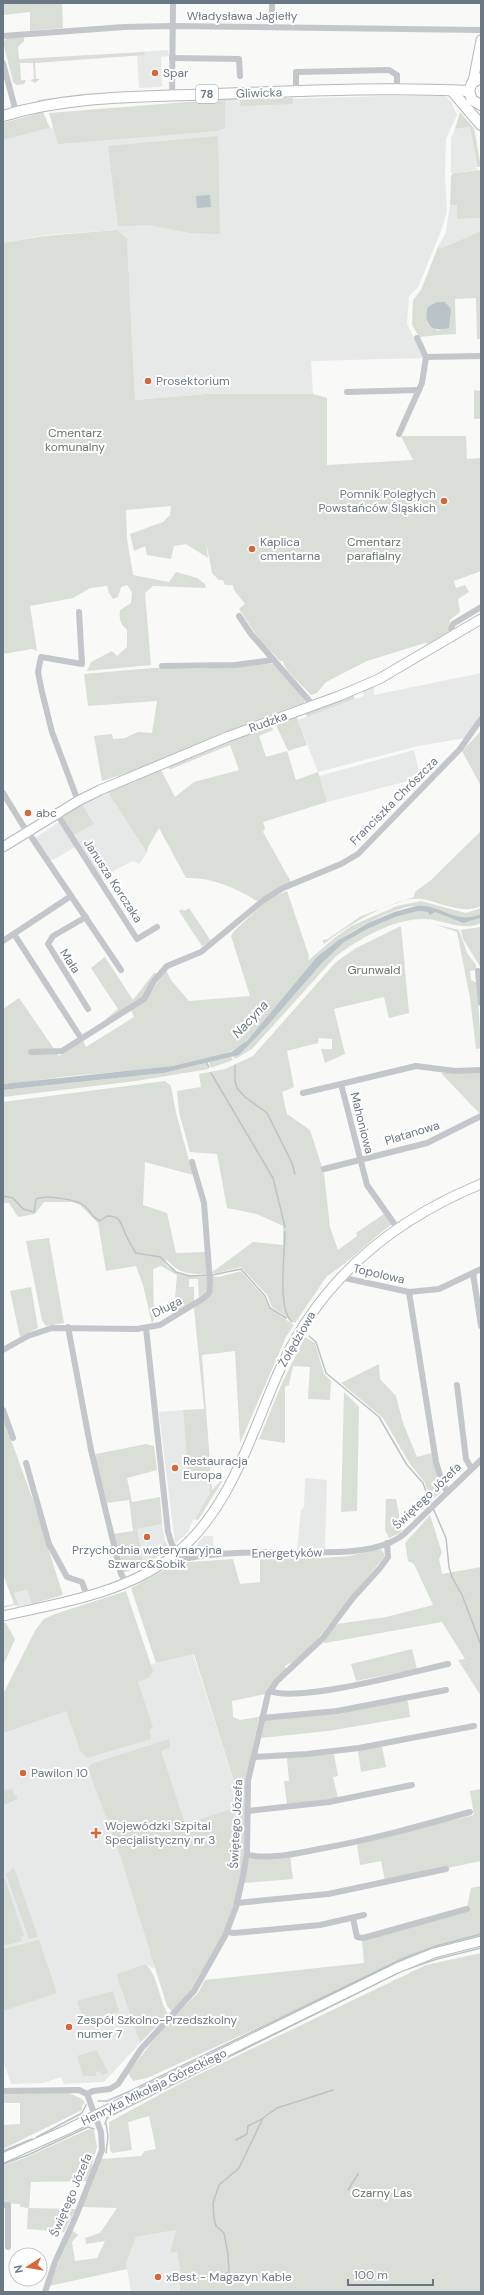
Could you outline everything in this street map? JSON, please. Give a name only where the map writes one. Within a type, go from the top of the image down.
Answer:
[{"type":"main road","points":[[481,40],[474,84],[470,98],[478,104],[481,112]]},
{"type":"main road","name":"Gliwicka","points":[[3,116],[16,112],[79,102],[172,96],[397,89],[452,91],[474,84]]},
{"type":"main road","points":[[452,91],[481,125]]},
{"type":"main road","name":"Rudzka","points":[[3,847],[78,801],[209,744],[314,705],[385,676],[481,619]]},
{"type":"main road","name":"Żołędziowa","points":[[182,1555],[226,1491],[294,1341],[314,1309],[340,1277],[398,1229],[437,1204],[481,1184]]},
{"type":"main road","points":[[3,1616],[87,1596],[126,1582],[182,1555]]},
{"type":"main road","name":"Henryka Mikołaja Góreckiego","points":[[3,2158],[96,2115],[397,1968],[434,1953],[481,1942]]},
{"type":"street","points":[[172,96],[173,3]]},
{"type":"street","points":[[272,3],[272,27]]},
{"type":"street","name":"Władysława Jagiełły","points":[[3,36],[124,27],[173,26],[481,30]]},
{"type":"street","points":[[172,58],[239,59],[240,76]]},
{"type":"street","points":[[3,63],[16,112]]},
{"type":"street","points":[[296,92],[296,72],[389,70],[397,75],[397,89]]},
{"type":"street","points":[[399,434],[424,374],[426,358],[417,338]]},
{"type":"street","points":[[426,358],[481,356]]},
{"type":"street","points":[[347,392],[418,390]]},
{"type":"street","points":[[454,636],[451,629],[453,624],[481,607]]},
{"type":"street","points":[[78,801],[52,732],[38,672],[42,657],[82,664],[79,612]]},
{"type":"street","points":[[239,616],[273,660],[314,705]]},
{"type":"street","points":[[162,666],[250,664],[273,660]]},
{"type":"street","name":"Franciszka Chrószcza","points":[[30,1052],[62,1051],[144,999],[154,981],[168,966],[201,952],[265,899],[283,888],[341,864],[358,854],[460,750],[481,719]]},
{"type":"street","points":[[3,793],[121,970]]},
{"type":"street","name":"Janusza Korczaka","points":[[57,814],[137,940],[157,927]]},
{"type":"street","points":[[3,941],[71,896]]},
{"type":"street","name":"Mała","points":[[86,917],[53,936],[48,944],[88,1009]]},
{"type":"street","points":[[14,934],[79,1035]]},
{"type":"street","points":[[478,971],[481,1003]]},
{"type":"street","name":"Mahoniowa","points":[[398,1229],[367,1187],[341,1084],[416,1066],[456,1071],[481,1070]]},
{"type":"street","points":[[303,1093],[341,1084]]},
{"type":"street","name":"Platanowa","points":[[324,1169],[427,1143],[481,1116]]},
{"type":"street","name":"Długa","points":[[3,1350],[42,1330],[68,1327],[122,1330],[146,1328],[173,1319],[204,1298],[210,1290],[204,1203],[192,1162]]},
{"type":"street","name":"Topolowa","points":[[340,1277],[409,1292],[439,1289],[481,1269]]},
{"type":"street","points":[[473,1274],[481,1326]]},
{"type":"street","points":[[409,1292],[436,1462],[443,1485],[447,1491]]},
{"type":"street","points":[[68,1327],[91,1450],[119,1568],[126,1582]]},
{"type":"street","points":[[146,1328],[168,1532],[172,1545],[182,1555]]},
{"type":"street","points":[[457,1385],[466,1459],[471,1468]]},
{"type":"street","points":[[3,1410],[13,1438]]},
{"type":"street","name":"Świętego Józefa","points":[[45,2292],[55,2262],[76,2216],[101,2154],[102,2137],[96,2115],[87,2094],[93,2090],[108,2089],[118,2084],[141,2049],[194,1991],[227,1932],[237,1903],[247,1855],[248,1781],[262,1718],[270,1691],[322,1639],[353,1598],[380,1568],[388,1557],[387,1543],[401,1537],[447,1491],[481,1460]]},
{"type":"street","points":[[26,1463],[51,1547],[67,1577],[82,1582],[87,1596]]},
{"type":"street","name":"Energetyków","points":[[182,1555],[342,1552],[387,1543]]},
{"type":"street","points":[[270,1691],[275,1693],[309,1692],[448,1664]]},
{"type":"street","points":[[262,1718],[337,1711],[446,1690]]},
{"type":"street","points":[[254,1757],[330,1752],[474,1726]]},
{"type":"street","points":[[248,1811],[329,1802],[412,1785]]},
{"type":"street","points":[[247,1855],[265,1856],[301,1853],[343,1845],[470,1812]]},
{"type":"street","points":[[237,1903],[328,1894],[446,1869]]},
{"type":"street","points":[[353,1918],[358,1937],[363,1938],[467,1909]]},
{"type":"street","points":[[227,1932],[234,1933],[320,1925],[364,1915]]},
{"type":"street","points":[[3,2090],[79,2090],[87,2094]]},
{"type":"street","points":[[3,2205],[8,2205],[8,2247]]},
{"type":"shaded area","points":[[168,50],[169,56],[161,57],[162,87],[139,88],[137,52]]},
{"type":"shaded area","points":[[382,96],[445,96],[451,102],[457,115],[446,139],[445,177],[447,211],[441,231],[418,287],[409,296],[407,324],[424,358],[311,361],[313,394],[206,394],[135,400],[127,238],[117,230],[45,235],[3,243],[3,140],[93,117],[224,101]]},
{"type":"shaded area","points":[[470,127],[477,170],[451,173],[451,138],[455,129]]},
{"type":"shaded area","points":[[210,195],[211,207],[197,208],[196,196]]},
{"type":"shaded area","points":[[450,205],[457,205],[457,219],[481,218],[481,231],[442,248],[438,247],[446,232]]},
{"type":"shaded area","points":[[437,302],[445,302],[451,309],[449,328],[438,329],[430,326],[428,323],[428,307]]},
{"type":"shaded area","points":[[481,673],[481,713],[465,738],[418,746],[318,772],[298,720],[364,696],[362,690],[374,685],[374,695]]},
{"type":"shaded area","points":[[414,750],[420,778],[327,802],[319,776]]},
{"type":"shaded area","points":[[107,791],[147,853],[139,864],[133,861],[99,878],[63,820],[64,813]]},
{"type":"shaded area","points":[[59,822],[75,847],[53,860],[49,860],[35,838]]},
{"type":"shaded area","points":[[416,906],[425,906],[455,916],[463,917],[471,917],[481,914],[481,918],[463,923],[435,912],[430,915],[428,912],[418,911],[395,917],[369,928],[344,942],[322,963],[268,1025],[239,1055],[164,1073],[3,1090],[3,1084],[173,1066],[231,1052],[247,1041],[317,957],[339,940],[368,923],[394,912]]},
{"type":"shaded area","points":[[183,1410],[188,1473],[209,1472],[210,1493],[193,1520],[188,1532],[175,1544],[159,1412]]},
{"type":"shaded area","points":[[305,1478],[327,1480],[325,1550],[297,1550],[301,1510],[304,1507]]},
{"type":"shaded area","points":[[162,1524],[165,1541],[158,1553],[143,1561],[137,1529]]},
{"type":"shaded area","points":[[204,1536],[213,1536],[214,1553],[197,1554],[197,1544]]},
{"type":"shaded area","points":[[28,1590],[32,1604],[19,1606],[14,1593]]},
{"type":"shaded area","name":"Wojewódzki Szpital Specjalistyczny nr 3","points":[[193,1654],[242,1807],[234,1818],[120,1855],[157,1967],[152,1968],[146,1964],[116,1974],[140,2043],[104,2082],[64,2084],[61,2077],[43,2083],[11,2084],[3,2060],[3,1709],[156,1663]]},
{"type":"shaded area","points":[[176,2230],[170,2253],[177,2252],[182,2282],[179,2283],[180,2292],[126,2292],[131,2291],[126,2264],[136,2237]]},
{"type":"green space","points":[[3,3],[62,3],[63,28],[30,31],[30,12],[4,15]]},
{"type":"green space","points":[[24,37],[24,41],[18,47],[19,59],[144,52],[145,55],[35,63],[36,79],[40,79],[35,83],[30,80],[34,79],[33,63],[20,63],[21,80],[26,80],[24,84],[17,85],[13,82],[3,42],[7,38]]},
{"type":"green space","points":[[168,90],[38,102],[38,100],[83,94]]},
{"type":"green space","points":[[293,98],[293,104],[240,106],[240,100],[225,101],[225,128],[218,131],[58,144],[49,113],[224,99]]},
{"type":"green space","points":[[43,112],[50,128],[3,140],[3,123]]},
{"type":"green space","points":[[460,112],[474,128],[481,167],[477,167],[470,127],[455,129]]},
{"type":"green space","points":[[218,136],[220,234],[190,233],[149,225],[118,226],[108,146]]},
{"type":"green space","points":[[481,170],[481,218],[457,219],[457,205],[450,205],[451,176],[453,173]]},
{"type":"green space","points":[[117,230],[127,238],[135,400],[206,394],[313,394],[327,398],[327,465],[413,460],[401,436],[466,436],[467,459],[481,458],[481,571],[454,581],[456,588],[465,585],[469,592],[458,599],[460,612],[450,620],[448,632],[430,644],[425,643],[367,661],[326,682],[317,693],[311,695],[290,673],[283,661],[280,661],[259,639],[239,609],[245,604],[234,590],[233,585],[225,585],[223,580],[219,580],[212,573],[206,541],[208,558],[186,544],[174,546],[171,559],[147,555],[145,546],[134,551],[130,534],[163,522],[170,515],[171,506],[126,510],[127,539],[133,575],[169,582],[176,572],[197,578],[205,584],[206,588],[153,586],[145,593],[151,665],[87,671],[91,662],[112,651],[117,656],[127,647],[127,630],[120,621],[120,610],[131,603],[132,592],[127,585],[121,587],[118,597],[113,599],[107,586],[90,588],[73,598],[30,606],[37,651],[32,649],[3,654],[3,243],[44,236]]},
{"type":"green space","points":[[481,231],[481,339],[477,339],[476,298],[455,299],[456,334],[419,337],[412,325],[413,300],[421,290],[438,247],[442,248]],"holes":[[[426,321],[449,328],[439,331],[429,326]]]},
{"type":"green space","points":[[474,390],[481,391],[481,419],[474,419]]},
{"type":"green space","points":[[274,664],[306,699],[304,703],[235,728],[143,768],[102,781],[94,736],[112,734],[113,739],[125,738],[138,732],[152,733],[157,701],[88,706],[84,674],[153,668],[198,669]]},
{"type":"green space","points":[[353,694],[355,699],[307,717],[306,715],[306,713]]},
{"type":"green space","points":[[296,715],[307,745],[288,751],[275,723]]},
{"type":"green space","points":[[271,724],[273,730],[259,736],[266,757],[287,751],[296,780],[318,772],[327,802],[263,822],[265,828],[263,832],[291,882],[257,901],[241,892],[214,881],[186,878],[159,828],[148,847],[147,853],[107,791],[160,768],[175,797],[194,782],[239,770],[230,745],[171,769],[168,768],[169,765]]},
{"type":"green space","points":[[480,732],[481,735],[481,786],[462,751]]},
{"type":"green space","points":[[81,803],[94,824],[73,835],[61,815]]},
{"type":"green space","points":[[481,831],[481,906],[458,909],[421,899],[402,901],[414,897],[415,892],[431,880]]},
{"type":"green space","points":[[287,891],[309,956],[308,961],[333,939],[351,926],[397,906],[421,901],[466,913],[481,908],[481,914],[472,917],[464,917],[429,907],[414,906],[392,912],[364,925],[345,936],[314,963],[262,1026],[247,1041],[231,1051],[184,1064],[3,1084],[3,1009],[19,998],[59,1056],[83,1040],[86,1047],[134,1017],[131,1010],[145,1001],[166,970],[171,980],[189,1001],[250,996],[231,936],[234,931],[270,898]]},
{"type":"green space","points":[[189,908],[211,941],[202,946],[179,911],[182,909],[184,911]]},
{"type":"green space","points":[[382,908],[356,922],[324,944],[322,940],[328,939],[361,916]]},
{"type":"green space","points":[[418,911],[435,912],[463,923],[481,918],[481,923],[461,926],[426,919],[414,920],[402,922],[378,930],[356,942],[336,956],[252,1049],[235,1059],[233,1056],[239,1055],[325,960],[345,941],[361,931],[380,923]]},
{"type":"green space","points":[[434,924],[459,930],[467,953],[476,965],[476,970],[470,971],[471,980],[477,983],[481,1048],[476,1049],[470,998],[457,932]]},
{"type":"green space","name":"Grunwald","points":[[401,926],[409,1013],[389,1018],[384,997],[334,1009],[345,1054],[325,1063],[321,1049],[332,1049],[332,1039],[319,1038],[318,1043],[287,1051],[294,1087],[282,1092],[287,1114],[310,1130],[324,1173],[330,1227],[338,1250],[357,1236],[356,1233],[384,1214],[392,1224],[344,1264],[327,1276],[295,1323],[272,1307],[267,1295],[241,1267],[211,1273],[253,1242],[283,1245],[283,1226],[257,1214],[227,1208],[217,1154],[190,1152],[179,1112],[177,1091],[201,1087],[199,1074],[225,1069],[253,1056],[336,962],[356,948]]},
{"type":"green space","points":[[481,927],[481,968],[463,939],[461,930]]},
{"type":"green space","points":[[105,957],[133,1000],[154,973],[159,973],[143,997],[98,1026],[118,1009],[91,968]]},
{"type":"green space","points":[[231,1057],[233,1060],[211,1068],[209,1062]]},
{"type":"green space","points":[[206,1063],[209,1069],[136,1081],[3,1097],[3,1090],[164,1073]]},
{"type":"green space","points":[[441,1073],[481,1073],[481,1111],[479,1113]]},
{"type":"green space","points":[[165,1081],[171,1086],[176,1113],[193,1175],[145,1162],[143,1205],[167,1213],[176,1253],[205,1252],[207,1274],[184,1272],[176,1268],[166,1259],[165,1264],[184,1275],[207,1276],[207,1283],[204,1294],[199,1299],[198,1279],[189,1279],[189,1287],[194,1287],[194,1303],[171,1316],[174,1310],[177,1275],[161,1266],[153,1269],[154,1319],[152,1324],[143,1285],[136,1266],[106,1271],[98,1223],[80,1205],[72,1202],[44,1202],[35,1214],[18,1217],[9,1203],[3,1203],[3,1102]]},
{"type":"green space","points":[[49,1238],[64,1323],[46,1326],[42,1320],[26,1241]]},
{"type":"green space","points":[[241,1271],[264,1297],[270,1309],[294,1325],[286,1337],[240,1443],[235,1351],[202,1355],[212,1490],[226,1475],[198,1520],[195,1519],[210,1493],[209,1472],[188,1473],[183,1410],[204,1409],[194,1308],[211,1293],[211,1276],[219,1277]]},
{"type":"green space","points":[[31,1287],[38,1328],[20,1337],[10,1291]]},
{"type":"green space","points":[[305,1337],[315,1343],[324,1374],[331,1381],[330,1400],[308,1399],[310,1367],[293,1366],[289,1385],[285,1387],[285,1443],[259,1439],[283,1381]]},
{"type":"green space","points":[[379,1364],[380,1379],[396,1396],[403,1423],[417,1457],[432,1453],[441,1492],[430,1501],[425,1483],[410,1464],[383,1418],[341,1383]]},
{"type":"green space","points":[[344,1392],[359,1407],[357,1511],[341,1512]]},
{"type":"green space","points":[[3,1418],[33,1500],[63,1595],[32,1604],[27,1590],[14,1593],[19,1606],[14,1605],[3,1608],[3,1606],[14,1604],[3,1574]]},
{"type":"green space","points":[[146,1444],[154,1446],[157,1470],[127,1478],[132,1502],[160,1497],[162,1524],[137,1529],[143,1561],[158,1553],[165,1541],[169,1549],[146,1564],[123,1573],[113,1534],[133,1531],[129,1500],[107,1503],[95,1456],[96,1454]]},
{"type":"green space","points":[[386,1499],[396,1499],[402,1529],[400,1533],[389,1538],[385,1530]]},
{"type":"green space","points":[[430,1515],[442,1553],[439,1559],[442,1574],[481,1567],[481,1696],[458,1660],[465,1659],[442,1622],[325,1643],[322,1641],[337,1624],[386,1617],[433,1605],[414,1564],[408,1561],[405,1543]]},
{"type":"green space","points":[[380,1549],[384,1553],[384,1557],[310,1648],[292,1665],[290,1663],[285,1666],[286,1670],[269,1687],[265,1694],[232,1701],[233,1717],[240,1720],[259,1717],[251,1755],[244,1861],[239,1888],[224,1935],[186,1998],[172,2012],[167,2006],[120,1855],[88,1768],[91,1764],[169,1739],[170,1747],[161,1751],[185,1824],[232,1809],[234,1818],[242,1807],[194,1654],[156,1663],[131,1588],[177,1563],[233,1559],[240,1584],[260,1582],[260,1557],[322,1558],[349,1556]]},
{"type":"green space","points":[[126,1591],[153,1671],[148,1678],[138,1682],[153,1728],[149,1729],[151,1739],[87,1758],[81,1752],[66,1711],[3,1733],[3,1694],[36,1629],[44,1619]]},
{"type":"green space","points":[[3,1623],[6,1623],[15,1639],[3,1666]]},
{"type":"green space","points":[[412,1649],[417,1669],[356,1681],[351,1664]]},
{"type":"green space","points":[[406,1700],[408,1702],[410,1717],[328,1731],[261,1738],[264,1720]]},
{"type":"green space","points":[[382,1746],[386,1767],[361,1772],[358,1750]]},
{"type":"green space","points":[[334,1754],[338,1776],[333,1777],[338,1798],[287,1804],[284,1781],[289,1781],[287,1758]]},
{"type":"green space","points":[[12,1789],[15,1796],[17,1795],[17,1799],[3,1806],[3,1790]]},
{"type":"green space","points":[[481,1789],[481,1861],[385,1881],[381,1861],[360,1865],[357,1844],[474,1815],[470,1791]]},
{"type":"green space","points":[[290,1856],[293,1879],[244,1883],[249,1859]]},
{"type":"green space","points":[[14,1868],[38,1937],[29,1939],[6,1874]]},
{"type":"green space","points":[[5,1879],[24,1936],[20,1937],[22,1941],[3,1946],[3,1880]]},
{"type":"green space","points":[[481,1886],[481,1938],[409,1959],[147,2078],[133,2081],[128,2073],[167,2023],[198,1993],[205,1980],[364,1963],[362,1940],[468,1912],[467,1907],[471,1888]]},
{"type":"green space","points":[[39,1940],[57,1993],[3,2011],[3,1949]]},
{"type":"green space","name":"Czarny Las","points":[[481,1953],[481,2292],[180,2292],[179,2283],[182,2282],[177,2252],[170,2253],[176,2230],[136,2237],[126,2264],[127,2269],[49,2286],[72,2230],[78,2235],[72,2242],[75,2261],[97,2258],[105,2241],[86,2244],[85,2238],[100,2233],[117,2208],[82,2207],[101,2159],[141,2156],[145,2151],[156,2149],[149,2116],[128,2122],[132,2150],[112,2153],[110,2150],[109,2122],[185,2081],[426,1965]]},
{"type":"green space","points":[[146,1964],[154,1975],[162,2001],[168,2014],[140,2043],[116,1974]]},
{"type":"green space","points":[[113,1991],[119,2012],[83,2021],[77,2001]]},
{"type":"green space","points":[[97,2050],[108,2073],[102,2075],[99,2071],[96,2072],[96,2076],[83,2076],[77,2056]]},
{"type":"green space","points":[[3,2093],[69,2093],[82,2099],[85,2103],[82,2105],[82,2110],[3,2149],[3,2125],[20,2124],[20,2103],[3,2103]]},
{"type":"green space","points":[[89,2129],[94,2130],[97,2147],[92,2164],[93,2166],[87,2181],[31,2182],[29,2208],[76,2209],[64,2232],[27,2229],[28,2208],[20,2207],[20,2204],[3,2203],[3,2165],[25,2158]]},
{"type":"waterway","name":"Nacyna","points":[[206,1062],[209,1067]]},
{"type":"waterway","points":[[235,1065],[235,1081],[237,1088],[245,1097],[267,1113],[292,1163],[295,1174]]},
{"type":"waterway","points":[[211,1073],[273,1178],[285,1227]]},
{"type":"waterway","points":[[3,1196],[13,1198],[23,1209],[34,1212],[36,1199],[46,1197],[75,1201],[85,1206],[100,1221],[107,1216],[118,1218],[136,1253],[160,1257],[176,1272],[190,1276],[208,1275]]},
{"type":"waterway","points":[[285,1232],[283,1294],[287,1316],[292,1322]]},
{"type":"waterway","points":[[212,1275],[241,1269],[265,1296],[270,1308],[286,1318]]},
{"type":"waterway","points":[[309,1336],[316,1342],[326,1373],[379,1417],[407,1465],[423,1483],[431,1505]]},
{"type":"waterway","points":[[433,1508],[446,1538],[449,1567],[452,1577],[462,1595],[481,1645]]},
{"type":"waterway","points":[[98,2101],[107,2101],[128,2092],[404,1958],[436,1946],[481,1934]]},
{"type":"waterway","points":[[105,2124],[107,2118],[124,2109],[402,1971],[437,1959],[481,1948]]},
{"type":"waterway","points":[[184,2281],[229,2273],[228,2254],[224,2233],[216,2226],[213,2203],[219,2185],[239,2168],[263,2118],[277,2108],[333,2090]]},
{"type":"waterway","points":[[37,2137],[82,2113],[86,2105]]},
{"type":"waterway","points":[[236,2140],[247,2134],[248,2126],[262,2119]]},
{"type":"waterway","points":[[106,2123],[108,2137],[106,2153]]},
{"type":"waterway","points":[[3,2164],[28,2155],[88,2127],[94,2129]]},
{"type":"waterway","points":[[3,2151],[32,2139]]},
{"type":"waterway","points":[[348,2190],[358,2174]]},
{"type":"place","name":"Spar","points":[[155,73]]},
{"type":"place","name":"Prosektorium","points":[[148,381]]},
{"type":"place","name":"Pomnik Poległych Powstańców Śląskich","points":[[444,501]]},
{"type":"place","name":"Kaplica cmentarna","points":[[252,549]]},
{"type":"place","name":"abc","points":[[28,813]]},
{"type":"place","name":"Restauracja Europa","points":[[175,1468]]},
{"type":"place","name":"Przychodnia weterynaryjna Szwarc&Sobik","points":[[147,1537]]},
{"type":"place","name":"Pawilon 10","points":[[23,1773]]},
{"type":"place","name":"Wojewódzki Szpital Specjalistyczny nr 3","points":[[96,1833]]},
{"type":"place","name":"Zespół Szkolno-Przedszkolny numer 7","points":[[69,2027]]},
{"type":"place","name":"xBest - Magazyn Kable","points":[[158,2277]]},
{"type":"park label","name":"Cmentarz komunalny","points":[[75,440]]},
{"type":"park label","name":"Cmentarz parafialny","points":[[374,549]]}]
